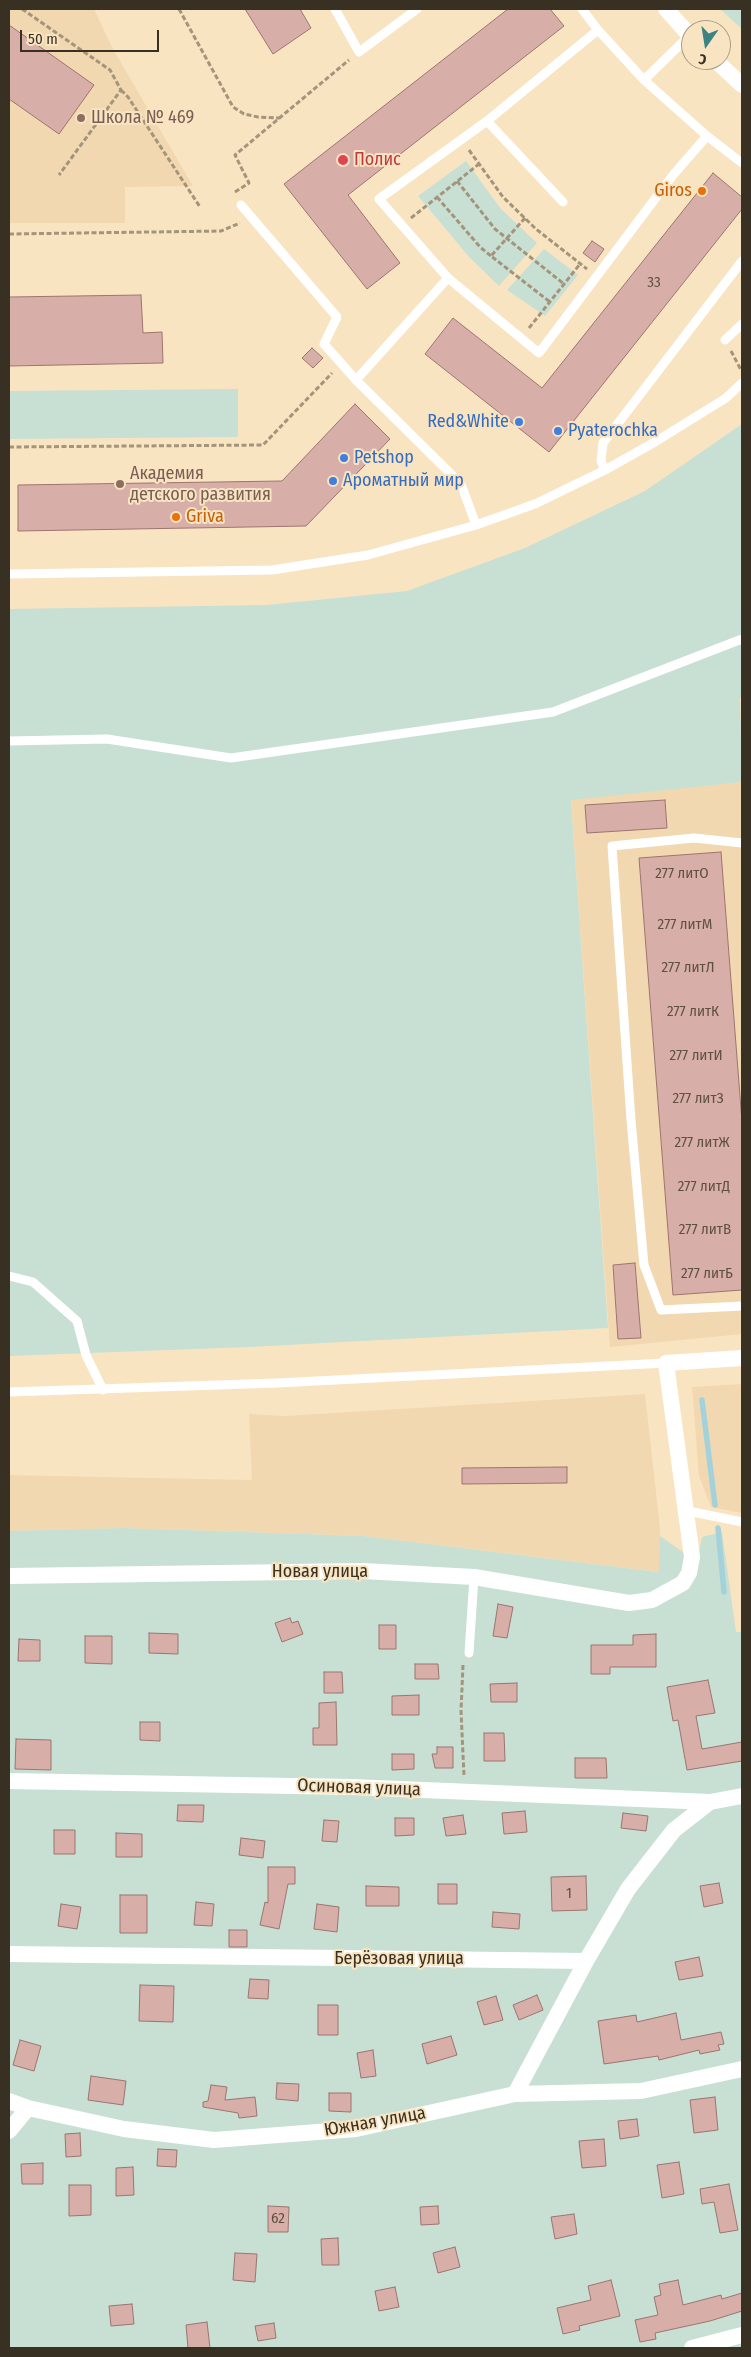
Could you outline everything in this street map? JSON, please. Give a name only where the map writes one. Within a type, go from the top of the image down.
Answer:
[{"type":"street","points":[[666,9],[681,26]]},
{"type":"street","points":[[726,70],[742,85]]},
{"type":"street","points":[[666,1363],[742,1358]]},
{"type":"street","name":"Новая улица","points":[[9,1576],[363,1571],[474,1577],[629,1603],[652,1600],[683,1583],[690,1573],[692,1557],[688,1511],[666,1363]]},
{"type":"street","name":"Осиновая улица","points":[[9,1780],[343,1786],[710,1802]]},
{"type":"street","points":[[515,2094],[586,1960],[628,1889],[674,1830],[710,1802],[742,1796]]},
{"type":"street","name":"Берёзовая улица","points":[[9,1954],[586,1960]]},
{"type":"street","name":"Южная улица","points":[[9,2101],[28,2108],[124,2130],[214,2140],[356,2129],[515,2094],[641,2091],[742,2069]]},
{"type":"street","points":[[9,2131],[28,2108]]},
{"type":"street","points":[[692,2348],[742,2335]]},
{"type":"lane","points":[[335,9],[359,52],[417,9]]},
{"type":"lane","points":[[582,9],[598,30],[644,80],[707,136],[742,163]]},
{"type":"lane","points":[[598,30],[487,121],[379,199],[448,278],[538,352],[673,175],[707,136]]},
{"type":"lane","points":[[644,80],[681,45]]},
{"type":"lane","points":[[487,121],[563,202]]},
{"type":"lane","points":[[241,205],[337,317],[324,344],[356,380],[460,484],[476,525]]},
{"type":"lane","points":[[605,470],[601,461],[604,443],[742,261]]},
{"type":"lane","points":[[356,380],[448,278]]},
{"type":"lane","points":[[725,340],[742,324]]},
{"type":"lane","points":[[9,574],[272,570],[368,555],[476,525],[535,504],[605,470],[655,442],[726,398],[742,383]]},
{"type":"lane","points":[[9,741],[107,739],[231,758],[554,712],[742,639]]},
{"type":"lane","points":[[742,844],[694,838],[612,846],[631,1120],[644,1265],[661,1310],[742,1306]]},
{"type":"lane","points":[[9,1276],[33,1282],[76,1321],[86,1355],[103,1390]]},
{"type":"lane","points":[[9,1392],[103,1390],[666,1363]]},
{"type":"lane","points":[[688,1511],[742,1522]]},
{"type":"lane","points":[[469,1653],[474,1577]]},
{"type":"path","points":[[22,9],[110,70],[121,90],[128,96],[200,207]]},
{"type":"path","points":[[179,9],[233,107],[244,114],[279,118]]},
{"type":"path","points":[[230,196],[249,183],[235,155],[359,52]]},
{"type":"path","points":[[59,175],[121,90]]},
{"type":"path","points":[[461,139],[503,196],[526,218],[595,276]]},
{"type":"path","points":[[402,225],[479,164]]},
{"type":"path","points":[[457,181],[494,229],[564,284]]},
{"type":"path","points":[[437,197],[480,247],[550,302]]},
{"type":"path","points":[[9,234],[221,231],[252,218]]},
{"type":"path","points":[[491,256],[526,218]]},
{"type":"path","points":[[521,338],[580,264]]},
{"type":"path","points":[[9,447],[263,445],[341,364]]},
{"type":"path","points":[[465,1792],[461,1711],[463,1661],[469,1653]]},
{"type":"shaded area","name":"Школа № 469","points":[[9,9],[94,9],[113,49],[193,186],[125,187],[125,223],[9,223]]},
{"type":"shaded area","points":[[742,782],[742,1334],[610,1347],[571,799]]},
{"type":"shaded area","points":[[742,1384],[742,1513],[711,1507],[699,1476],[692,1387]]},
{"type":"shaded area","points":[[645,1394],[660,1528],[660,1572],[363,1536],[122,1528],[9,1531],[9,1475],[252,1480],[249,1414],[284,1416]]},
{"type":"green space","points":[[720,9],[742,9],[742,29]]},
{"type":"green space","points":[[466,161],[501,209],[537,243],[499,286],[470,258],[418,196]]},
{"type":"green space","points":[[544,249],[578,275],[545,316],[507,290]]},
{"type":"green space","points":[[238,389],[238,437],[9,439],[9,391]]},
{"type":"green space","points":[[742,424],[742,698],[740,698],[742,782],[571,800],[608,1328],[249,1347],[9,1356],[9,609],[267,605],[407,591],[525,548],[645,491]]},
{"type":"green space","points":[[122,1528],[363,1536],[659,1572],[660,1536],[697,1562],[702,1537],[722,1532],[736,1632],[742,1632],[742,2348],[9,2348],[9,1531]]},
{"type":"building","points":[[245,9],[300,9],[311,28],[273,54]]},
{"type":"building","points":[[508,9],[550,9],[564,26],[348,195],[400,263],[367,289],[284,184]]},
{"type":"building","points":[[9,25],[94,85],[59,134],[9,99]]},
{"type":"building","points":[[713,173],[742,197],[742,209],[549,452],[425,354],[453,318],[542,388]]},
{"type":"building","points":[[592,241],[604,249],[595,262],[583,253]]},
{"type":"building","points":[[141,295],[143,333],[162,332],[163,363],[9,366],[9,297]]},
{"type":"building","points":[[312,348],[323,358],[313,368],[302,358]]},
{"type":"building","points":[[355,404],[390,439],[306,526],[18,531],[18,485],[282,481]]},
{"type":"building","points":[[665,800],[667,828],[587,833],[585,805]]},
{"type":"building","points":[[721,852],[742,1122],[742,1290],[673,1295],[639,858]]},
{"type":"building","points":[[635,1263],[641,1338],[618,1339],[613,1265]]},
{"type":"building","points":[[567,1467],[567,1483],[462,1484],[462,1468]]},
{"type":"building","points":[[498,1604],[513,1607],[507,1638],[493,1636]]},
{"type":"building","points":[[290,1618],[292,1623],[298,1621],[303,1634],[282,1642],[275,1623]]},
{"type":"building","points":[[379,1625],[396,1625],[396,1649],[379,1649]]},
{"type":"building","points":[[149,1633],[178,1634],[178,1654],[149,1653]]},
{"type":"building","points":[[656,1634],[656,1667],[610,1667],[610,1674],[591,1674],[591,1645],[633,1645],[633,1635]]},
{"type":"building","points":[[85,1636],[112,1636],[112,1664],[85,1663]]},
{"type":"building","points":[[19,1639],[40,1640],[40,1661],[18,1661]]},
{"type":"building","points":[[415,1664],[438,1664],[439,1679],[415,1679]]},
{"type":"building","points":[[324,1672],[342,1672],[343,1693],[324,1693]]},
{"type":"building","points":[[708,1680],[715,1713],[696,1716],[702,1749],[742,1742],[742,1761],[687,1770],[678,1720],[673,1721],[667,1687]]},
{"type":"building","points":[[517,1683],[517,1702],[491,1702],[490,1684]]},
{"type":"building","points":[[419,1695],[419,1715],[392,1715],[392,1696]]},
{"type":"building","points":[[336,1702],[337,1745],[313,1745],[313,1728],[319,1728],[319,1703]]},
{"type":"building","points":[[140,1722],[160,1722],[160,1741],[140,1740]]},
{"type":"building","points":[[484,1733],[504,1733],[505,1761],[484,1761]]},
{"type":"building","points":[[16,1739],[51,1740],[51,1770],[15,1769]]},
{"type":"building","points":[[437,1747],[453,1747],[453,1768],[435,1768],[432,1754],[437,1754]]},
{"type":"building","points":[[392,1754],[414,1754],[414,1769],[392,1770]]},
{"type":"building","points":[[575,1758],[606,1758],[607,1778],[575,1778]]},
{"type":"building","points":[[178,1805],[204,1805],[203,1822],[177,1821]]},
{"type":"building","points":[[525,1811],[527,1832],[504,1834],[502,1813]]},
{"type":"building","points":[[623,1813],[648,1816],[646,1831],[621,1828]]},
{"type":"building","points":[[463,1815],[466,1834],[446,1836],[443,1818]]},
{"type":"building","points":[[395,1818],[414,1818],[414,1835],[395,1836]]},
{"type":"building","points":[[324,1820],[339,1821],[337,1842],[322,1841]]},
{"type":"building","points":[[54,1830],[75,1830],[75,1854],[54,1854]]},
{"type":"building","points":[[116,1833],[142,1834],[142,1857],[116,1857]]},
{"type":"building","points":[[241,1838],[265,1841],[263,1858],[239,1855]]},
{"type":"building","points":[[268,1867],[295,1867],[295,1884],[288,1884],[279,1929],[260,1925],[265,1902],[268,1903]]},
{"type":"building","points":[[586,1876],[587,1910],[552,1911],[551,1877]]},
{"type":"building","points":[[719,1883],[723,1903],[704,1907],[700,1886]]},
{"type":"building","points":[[438,1884],[457,1884],[457,1904],[438,1904]]},
{"type":"building","points":[[366,1886],[399,1887],[399,1906],[366,1906]]},
{"type":"building","points":[[120,1895],[147,1895],[147,1933],[120,1933]]},
{"type":"building","points":[[196,1902],[214,1904],[212,1926],[194,1925]]},
{"type":"building","points":[[61,1904],[81,1907],[77,1929],[58,1926]]},
{"type":"building","points":[[317,1904],[339,1907],[337,1932],[314,1929]]},
{"type":"building","points":[[493,1912],[520,1914],[519,1929],[492,1927]]},
{"type":"building","points":[[229,1930],[247,1930],[247,1947],[229,1947]]},
{"type":"building","points":[[699,1957],[703,1976],[679,1980],[675,1962]]},
{"type":"building","points":[[250,1979],[269,1980],[268,1999],[248,1998]]},
{"type":"building","points":[[140,1985],[174,1986],[173,2022],[139,2021]]},
{"type":"building","points":[[537,1995],[543,2010],[519,2020],[513,2005]]},
{"type":"building","points":[[496,1996],[503,2020],[484,2025],[477,2002]]},
{"type":"building","points":[[318,2005],[338,2005],[338,2035],[318,2035]]},
{"type":"building","points":[[676,2013],[681,2040],[721,2032],[724,2044],[718,2045],[720,2050],[700,2054],[699,2050],[659,2060],[658,2056],[604,2064],[598,2021],[636,2015],[637,2022]]},
{"type":"building","points":[[451,2036],[457,2055],[427,2064],[422,2044]]},
{"type":"building","points":[[20,2040],[41,2046],[34,2071],[13,2065]]},
{"type":"building","points":[[373,2050],[376,2076],[361,2078],[357,2053]]},
{"type":"building","points":[[91,2076],[126,2081],[123,2105],[88,2100]]},
{"type":"building","points":[[277,2083],[299,2084],[298,2101],[276,2099]]},
{"type":"building","points":[[211,2085],[227,2087],[225,2100],[255,2097],[257,2116],[239,2118],[238,2113],[203,2107],[203,2102],[208,2101]]},
{"type":"building","points":[[329,2093],[351,2093],[351,2112],[329,2111]]},
{"type":"building","points":[[715,2097],[718,2130],[694,2133],[690,2100]]},
{"type":"building","points":[[637,2119],[639,2136],[620,2139],[618,2121]]},
{"type":"building","points":[[80,2133],[81,2156],[66,2157],[65,2134]]},
{"type":"building","points":[[604,2139],[606,2166],[582,2168],[579,2141]]},
{"type":"building","points":[[158,2149],[177,2150],[176,2167],[157,2166]]},
{"type":"building","points":[[679,2162],[684,2194],[662,2198],[657,2165]]},
{"type":"building","points":[[43,2163],[43,2184],[22,2184],[21,2164]]},
{"type":"building","points":[[133,2167],[134,2195],[116,2196],[116,2168]]},
{"type":"building","points":[[729,2184],[738,2230],[720,2233],[714,2202],[702,2204],[700,2189]]},
{"type":"building","points":[[69,2185],[91,2185],[91,2215],[69,2216]]},
{"type":"building","points":[[268,2206],[289,2207],[288,2232],[268,2232]]},
{"type":"building","points":[[438,2206],[439,2224],[421,2225],[420,2207]]},
{"type":"building","points":[[574,2214],[577,2234],[555,2239],[551,2217]]},
{"type":"building","points":[[338,2238],[339,2265],[322,2265],[321,2239]]},
{"type":"building","points":[[455,2247],[460,2267],[438,2273],[433,2253]]},
{"type":"building","points":[[235,2253],[257,2254],[255,2282],[233,2280]]},
{"type":"building","points":[[611,2280],[620,2316],[579,2326],[580,2330],[563,2334],[557,2308],[591,2300],[588,2286]]},
{"type":"building","points":[[678,2280],[683,2305],[721,2295],[722,2299],[742,2293],[742,2311],[710,2321],[655,2333],[656,2339],[640,2342],[635,2320],[658,2315],[654,2297],[661,2295],[659,2284]]},
{"type":"building","points":[[395,2287],[399,2307],[379,2311],[375,2291]]},
{"type":"building","points":[[132,2304],[134,2324],[111,2326],[109,2306]]},
{"type":"building","points":[[207,2322],[210,2348],[188,2348],[186,2325]]},
{"type":"building","points":[[274,2323],[276,2338],[258,2341],[255,2326]]},
{"type":"waterway","points":[[702,1400],[715,1505]]},
{"type":"waterway","points":[[718,1528],[724,1592]]},
{"type":"place","name":"Школа № 469","points":[[81,118]]},
{"type":"place","name":"Полис","points":[[343,160]]},
{"type":"place","name":"Giros","points":[[702,191]]},
{"type":"place","name":"Red&White","points":[[519,422]]},
{"type":"place","name":"Pyaterochka","points":[[558,431]]},
{"type":"place","name":"Petshop","points":[[344,458]]},
{"type":"place","name":"Ароматный мир","points":[[333,481]]},
{"type":"place","name":"Академия детского развития","points":[[120,484]]},
{"type":"place","name":"Griva","points":[[176,517]]}]
